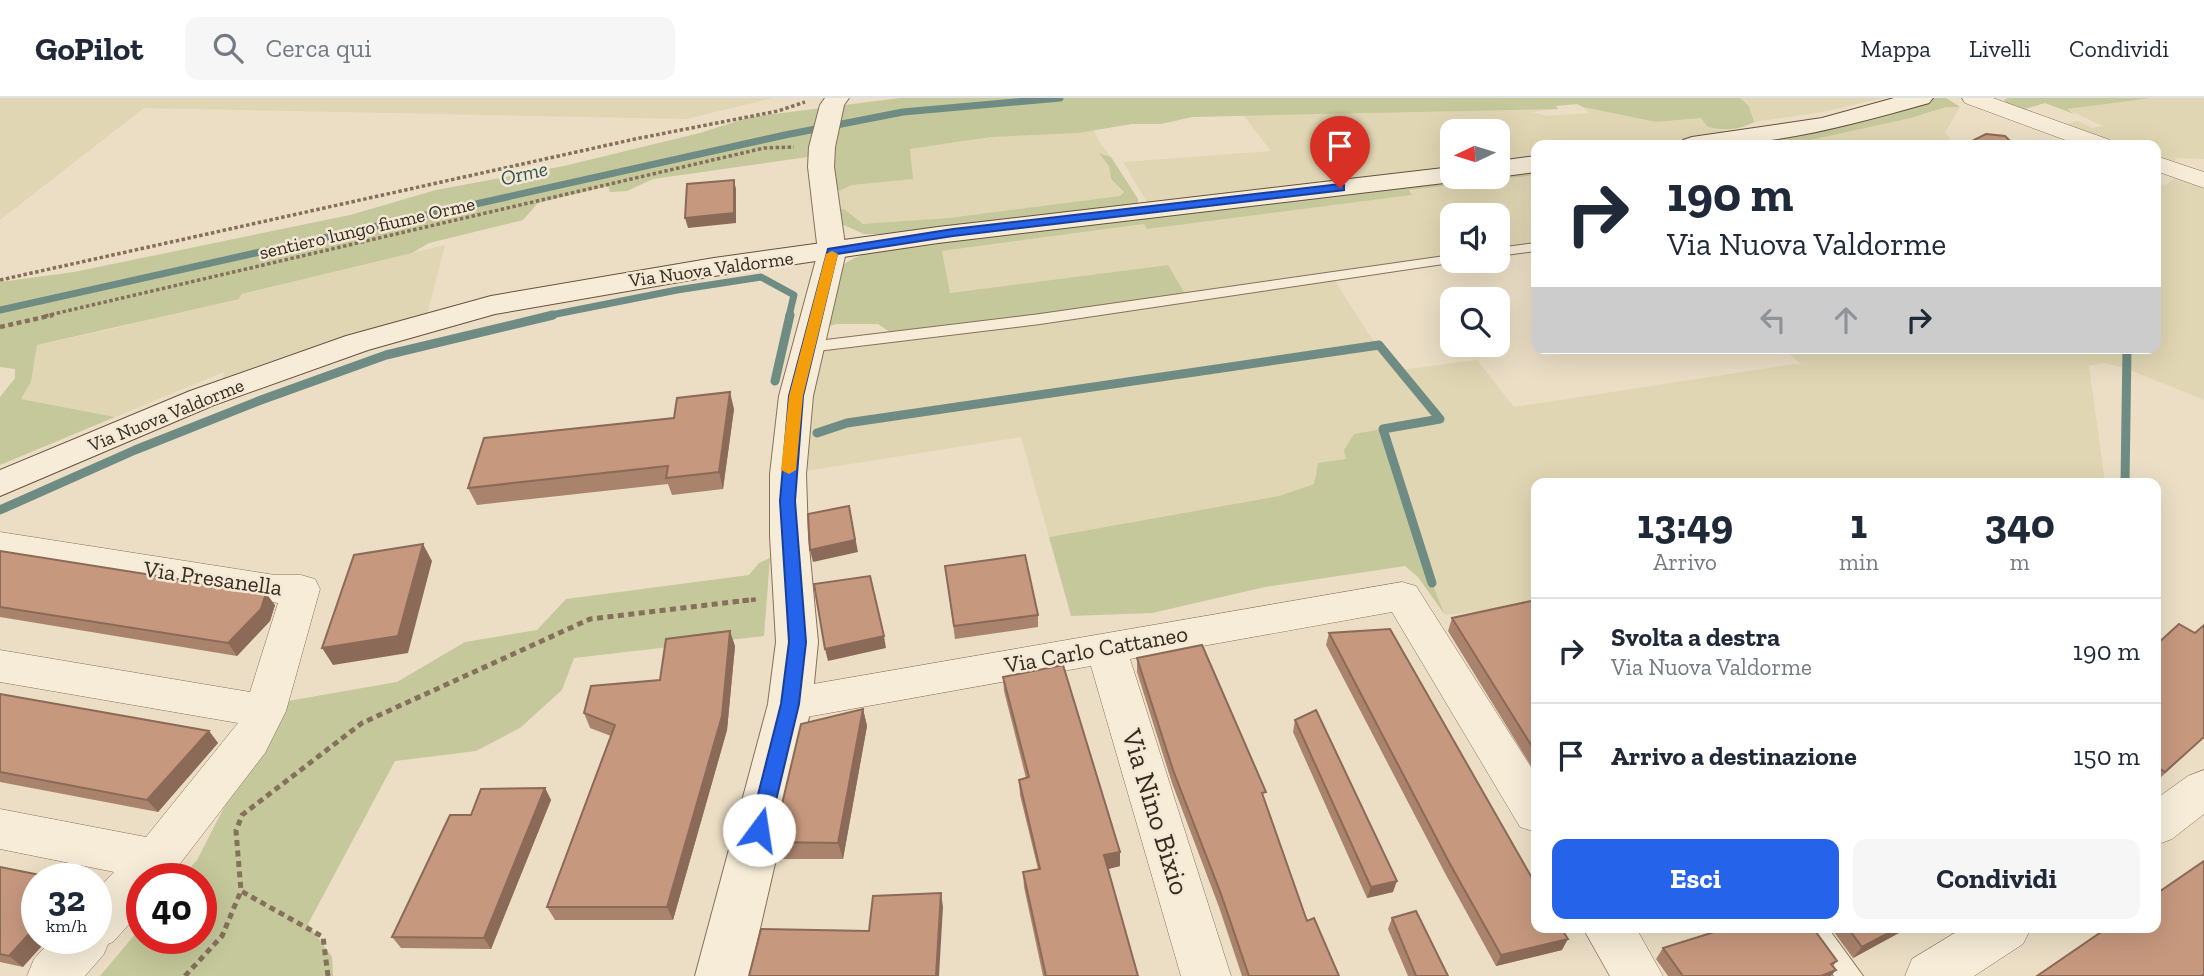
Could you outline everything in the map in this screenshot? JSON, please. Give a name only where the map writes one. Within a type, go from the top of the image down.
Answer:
[{"type":"main road","points":[[1725,140],[1824,125],[1920,98]]},
{"type":"main road","points":[[722,976],[790,704],[797,642],[789,536],[788,474],[796,396],[832,252],[821,167],[827,101]]},
{"type":"main road","points":[[1510,167],[1531,165]]},
{"type":"main road","name":"Via Nuova Valdorme","points":[[0,485],[202,398],[357,343],[491,305],[620,282],[969,231],[1440,176]]},
{"type":"street","points":[[1973,98],[2015,116],[2087,140]]},
{"type":"street","points":[[2161,165],[2204,180]]},
{"type":"street","name":"Via Presanella","points":[[0,545],[275,589],[301,589],[265,711],[250,741],[156,860],[112,908]]},
{"type":"street","name":"Via Carlo Cattaneo","points":[[790,704],[1402,596],[1531,805]]},
{"type":"street","name":"Via Nino Bixio","points":[[1106,647],[1206,976]]},
{"type":"street","points":[[0,666],[265,711]]},
{"type":"street","points":[[2161,821],[2204,789]]},
{"type":"street","points":[[0,829],[156,860]]},
{"type":"street","points":[[1611,933],[1638,976]]},
{"type":"street","points":[[1930,976],[1998,933]]},
{"type":"street","points":[[52,976],[72,954]]},
{"type":"lane","points":[[1510,250],[1531,248]]},
{"type":"lane","points":[[809,346],[1040,319],[1440,261]]},
{"type":"lane","points":[[1817,933],[1850,976]]},
{"type":"path","points":[[0,280],[635,139],[827,101]]},
{"type":"path","name":"sentiero lungo fiume Orme","points":[[0,327],[764,148],[822,147]]},
{"type":"path","points":[[185,976],[222,936],[241,891],[236,831],[242,815],[362,723],[590,619],[795,595]]},
{"type":"path","points":[[241,891],[323,937],[328,976]]},
{"type":"shaded area","points":[[0,98],[773,98],[686,119],[144,108],[0,220]]},
{"type":"shaded area","points":[[1740,98],[1882,98],[1823,112],[1754,122],[1749,106]]},
{"type":"shaded area","points":[[2152,98],[2204,98],[2204,159],[2175,158],[2177,160],[2171,161],[2161,158],[2161,140],[2110,140],[2064,125],[2077,121],[2092,128],[2103,126],[2066,109]]},
{"type":"shaded area","points":[[1583,107],[1656,122],[1702,118],[1708,127],[1724,131],[1726,140],[1531,140],[1531,165],[1510,167],[1510,119],[1440,119],[1440,176],[1151,209],[1123,162],[1271,151],[1244,116],[1558,109],[1532,112],[1546,116],[1589,113]]},
{"type":"shaded area","points":[[1946,107],[1960,107],[1945,133],[1951,140],[1808,140],[1911,118]]},
{"type":"shaded area","points":[[1094,130],[1111,157],[1101,153],[1109,166],[1111,179],[1125,193],[1120,196],[948,218],[863,224],[838,211],[839,191],[852,185],[912,178],[909,149],[991,137]]},
{"type":"shaded area","points":[[2184,173],[2204,180],[2204,400],[2125,368],[2103,363],[2089,366],[2104,478],[1531,478],[1531,605],[1445,615],[1432,583],[1383,429],[1347,459],[1315,473],[1315,484],[1279,496],[1049,537],[1021,437],[806,471],[804,409],[818,345],[1040,319],[1168,265],[949,293],[942,251],[1144,224],[1147,229],[1411,195],[1409,190],[1440,186],[1440,189],[1510,189],[1510,178],[1531,176],[1531,248],[1510,250],[1510,203],[1440,203],[1440,261],[1332,276],[1368,333],[1399,370],[1477,360],[1514,407],[1795,364],[1802,366],[1790,354],[2161,354],[2161,184],[2165,185]]},
{"type":"shaded area","points":[[445,245],[425,323],[221,391],[224,372],[115,417],[21,399],[31,382],[37,345],[116,328],[240,294]]},
{"type":"green space","points":[[900,98],[1740,98],[1749,106],[1754,122],[1737,128],[1721,129],[1708,127],[1701,118],[1656,122],[1577,104],[1556,106],[1558,109],[1192,117],[1161,124],[1132,124],[1078,133],[991,137],[910,149],[913,179],[852,185],[839,191],[831,183],[822,155],[653,179],[627,191],[610,192],[608,186],[538,203],[523,220],[429,243],[412,253],[241,294],[239,299],[37,345],[31,382],[21,399],[115,417],[0,465],[0,397],[15,378],[15,369],[0,367],[0,282],[74,272],[350,215],[436,190],[564,166],[700,133],[750,117]]},
{"type":"green space","points":[[1921,98],[1946,98],[1960,107],[1946,107],[1911,118],[1810,140],[1734,140]]},
{"type":"green space","points":[[2152,98],[2067,109],[2074,114],[2045,103],[2025,109],[2064,125],[2013,109],[2004,100]]},
{"type":"green space","points":[[1099,153],[1111,157],[1138,199],[1138,204],[884,234],[864,234],[837,222],[835,211],[844,209],[863,224],[948,218],[1120,196],[1124,192],[1111,179],[1109,166]]},
{"type":"green space","points":[[1531,165],[1531,176],[1510,178],[1510,167]]},
{"type":"green space","points":[[1440,176],[1440,186],[1409,190],[1412,195],[1147,229],[1144,224],[942,251],[950,293],[1168,265],[1187,297],[896,336],[878,324],[836,324],[814,330],[832,280],[843,265],[867,253],[938,235]]},
{"type":"green space","points":[[1383,429],[1432,583],[1445,615],[1418,577],[1405,566],[1265,587],[1152,613],[1071,616],[1049,537],[1279,496],[1314,484],[1318,463],[1346,459],[1344,450],[1354,434]]},
{"type":"green space","points":[[770,558],[764,636],[574,658],[562,690],[520,728],[476,751],[395,761],[308,924],[332,957],[333,976],[100,976],[126,945],[126,954],[217,954],[217,863],[194,863],[232,792],[288,701],[397,682],[465,642],[537,630],[566,599],[749,575],[759,563]]},
{"type":"building","points":[[1986,134],[2005,136],[2009,140],[1974,140]]},
{"type":"building","points":[[734,180],[734,213],[685,218],[687,184]]},
{"type":"building","points":[[730,392],[719,472],[666,478],[668,466],[468,488],[484,438],[674,418],[677,398]]},
{"type":"building","points":[[849,506],[855,540],[810,550],[808,514]]},
{"type":"building","points":[[423,544],[398,636],[322,648],[354,555]]},
{"type":"building","points":[[0,551],[266,593],[261,609],[228,643],[0,607]]},
{"type":"building","points":[[1025,555],[1038,615],[954,626],[945,566]]},
{"type":"building","points":[[870,576],[884,636],[825,649],[814,584]]},
{"type":"building","points":[[1531,601],[1531,745],[1452,618]]},
{"type":"building","points":[[2179,624],[2195,633],[2204,625],[2204,737],[2165,772],[2161,769],[2161,640]]},
{"type":"building","points":[[1390,629],[1531,876],[1531,933],[1564,933],[1568,939],[1501,955],[1450,864],[1329,633]]},
{"type":"building","points":[[730,631],[722,716],[667,907],[547,907],[615,725],[584,713],[591,686],[660,680],[666,639]]},
{"type":"building","points":[[1202,645],[1266,792],[1262,793],[1307,921],[1314,918],[1339,976],[1249,976],[1221,894],[1173,770],[1137,658]]},
{"type":"building","points":[[1063,665],[1120,852],[1104,855],[1138,976],[1046,976],[1023,872],[1040,869],[1019,780],[1029,777],[1003,677]]},
{"type":"building","points":[[0,694],[209,731],[147,800],[0,772]]},
{"type":"building","points":[[863,709],[838,843],[773,842],[801,724]]},
{"type":"building","points":[[1316,710],[1397,881],[1371,887],[1295,720]]},
{"type":"building","points":[[545,788],[484,938],[392,937],[450,815],[471,815],[481,789]]},
{"type":"building","points":[[2204,861],[2202,976],[2037,976],[2100,933],[2161,933],[2161,891]]},
{"type":"building","points":[[0,867],[21,871],[21,943],[9,956],[0,954]]},
{"type":"building","points":[[941,893],[936,976],[749,976],[761,929],[869,931],[873,896]]},
{"type":"building","points":[[1416,911],[1448,976],[1416,976],[1392,918]]},
{"type":"building","points":[[1711,933],[1817,933],[1837,961],[1831,964],[1836,970],[1821,976],[1683,976],[1663,948]]},
{"type":"building","points":[[1852,933],[1889,933],[1862,947]]},
{"type":"waterway","name":"Orme","points":[[0,310],[785,135],[903,112],[1060,98]]},
{"type":"waterway","points":[[546,316],[677,290],[761,277],[794,295],[789,316]]},
{"type":"waterway","points":[[0,510],[135,450],[261,400],[386,355],[553,315]]},
{"type":"waterway","points":[[775,381],[790,315]]},
{"type":"waterway","points":[[817,433],[847,423],[1379,345],[1440,419],[1383,429],[1432,583]]},
{"type":"waterway","points":[[2125,478],[2127,354]]},
{"type":"slow traffic","points":[[789,470],[796,396],[832,254]]},
{"type":"route","points":[[759,830],[790,704],[797,642],[788,501],[796,396],[832,252],[953,233],[1340,188]]}]
